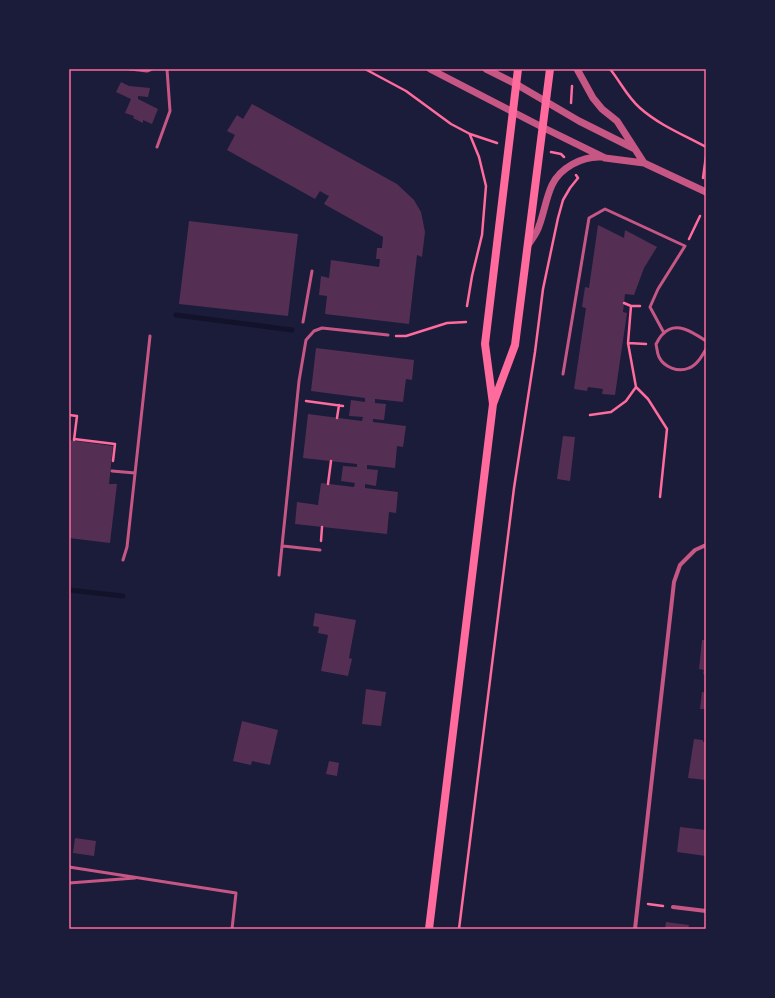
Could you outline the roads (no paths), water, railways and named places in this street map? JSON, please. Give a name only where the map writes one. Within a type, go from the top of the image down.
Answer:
[{"type":"main road","points":[[493,404],[485,344],[518,69]]},
{"type":"main road","points":[[429,929],[493,404],[515,345],[550,69]]},
{"type":"street","points":[[430,69],[605,158]]},
{"type":"street","points":[[486,69],[516,84],[579,121],[633,148]]},
{"type":"street","points":[[577,69],[594,98],[602,109],[617,122],[644,163]]},
{"type":"street","points":[[527,247],[539,228],[552,186],[556,178],[570,166],[584,159],[592,157],[644,163],[704,191]]},
{"type":"street","points":[[635,929],[674,582],[680,565],[695,550],[706,545]]},
{"type":"street","points":[[673,907],[706,911]]},
{"type":"lane","points":[[130,69],[147,71],[152,69]]},
{"type":"lane","points":[[157,146],[170,111],[167,69]]},
{"type":"lane","points":[[563,374],[589,218],[605,210],[685,246],[658,289],[650,307],[664,332]]},
{"type":"lane","points":[[303,322],[312,271]]},
{"type":"lane","points":[[706,341],[687,329],[675,327],[664,332],[656,344],[659,357],[668,367],[679,370],[690,368],[700,358],[706,349]]},
{"type":"lane","points":[[279,575],[296,407],[306,340],[314,331],[322,328],[388,335]]},
{"type":"lane","points":[[123,560],[135,473],[150,336]]},
{"type":"lane","points":[[112,471],[135,473]]},
{"type":"lane","points":[[283,546],[320,550]]},
{"type":"lane","points":[[69,867],[236,893],[232,929]]},
{"type":"lane","points":[[69,883],[142,878]]},
{"type":"waterway","points":[[176,315],[292,330]]},
{"type":"waterway","points":[[69,590],[123,596]]}]
